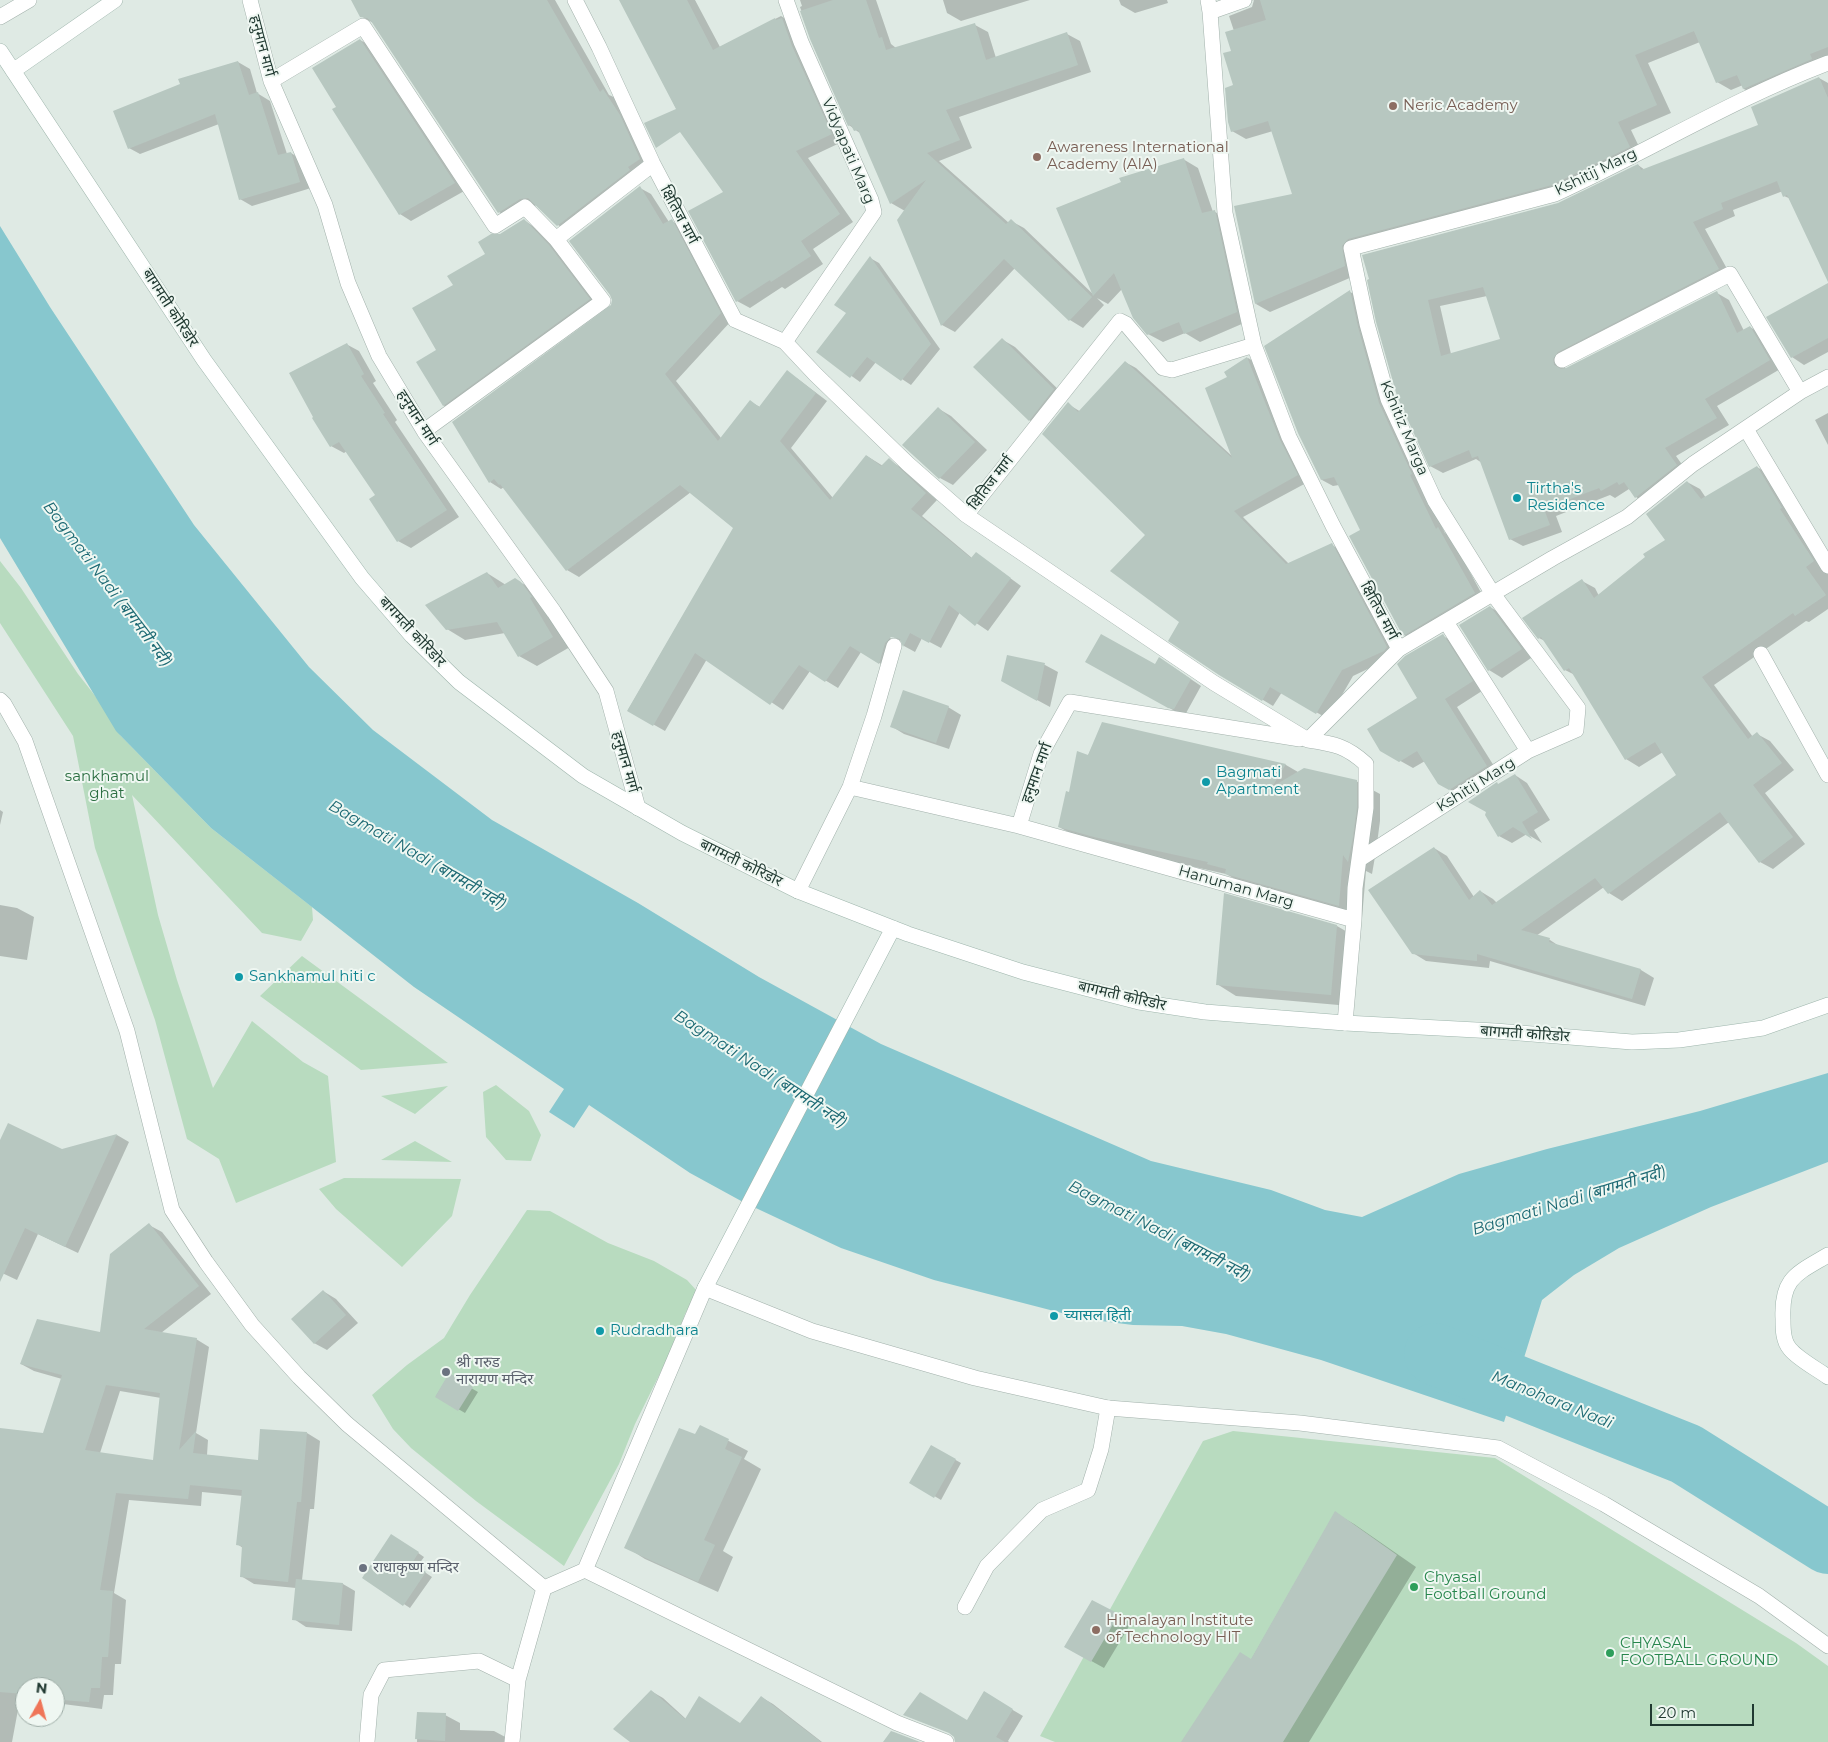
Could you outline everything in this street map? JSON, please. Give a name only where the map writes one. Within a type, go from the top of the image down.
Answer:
[{"type":"street","points":[[0,18],[29,0]]},
{"type":"street","points":[[13,71],[115,0]]},
{"type":"street","name":"हनुमान मार्ग","points":[[250,0],[271,81],[325,206],[348,283],[379,356],[424,430],[554,612],[606,692],[638,808]]},
{"type":"street","name":"क्षितिज मार्ग","points":[[575,0],[653,164],[735,320],[785,342],[900,457],[966,514],[1120,321],[1126,324],[1163,368],[1172,370],[1254,345],[1289,437],[1333,526],[1399,649]]},
{"type":"street","name":"Vidyapati Marg","points":[[785,342],[874,212],[871,200],[800,42],[786,0]]},
{"type":"street","points":[[1244,0],[1209,6],[1219,149],[1226,213],[1254,345]]},
{"type":"street","points":[[271,81],[363,26],[495,226],[525,207],[556,239],[603,301],[424,430]]},
{"type":"street","name":"बागमती कोरिडोर","points":[[0,51],[204,360],[374,592],[412,636],[459,682],[583,776],[682,833],[798,891],[893,928],[1023,972],[1139,1002],[1205,1012],[1632,1042],[1679,1040],[1763,1028],[1828,1006]]},
{"type":"street","name":"Kshitij Marg","points":[[1351,248],[1555,194],[1688,126],[1788,78],[1828,63]]},
{"type":"street","points":[[556,239],[653,164]]},
{"type":"street","name":"Kshitiz Marga","points":[[1351,248],[1367,324],[1388,399],[1435,501],[1493,594],[1578,708]]},
{"type":"street","points":[[1562,360],[1730,274],[1800,392]]},
{"type":"street","points":[[1308,740],[1399,649],[1553,558],[1627,517],[1693,464],[1800,392],[1828,377]]},
{"type":"street","points":[[1746,429],[1828,566]]},
{"type":"street","points":[[966,514],[1214,683],[1308,740],[1340,746],[1352,752],[1366,764],[1366,808],[1354,888],[1354,920],[1345,1022]]},
{"type":"street","points":[[1446,622],[1528,751]]},
{"type":"street","points":[[798,891],[850,787],[874,716],[894,646]]},
{"type":"street","points":[[1761,654],[1828,775]]},
{"type":"street","points":[[0,700],[25,741],[127,1031],[172,1210],[206,1262],[252,1325],[299,1377],[347,1424],[544,1588]]},
{"type":"street","name":"हनुमान मार्ग","points":[[1019,826],[1041,754],[1070,702],[1308,740]]},
{"type":"street","name":"Kshitij Marg","points":[[1360,858],[1528,751],[1576,730],[1578,708]]},
{"type":"street","points":[[850,787],[1019,826]]},
{"type":"street","name":"Hanuman Marg","points":[[1019,826],[1354,920]]},
{"type":"street","points":[[544,1588],[585,1570],[706,1288],[893,928]]},
{"type":"street","points":[[1828,1255],[1797,1274],[1784,1290],[1782,1314],[1783,1334],[1790,1349],[1828,1377]]},
{"type":"street","points":[[706,1288],[812,1331],[975,1378],[1108,1408],[1300,1423],[1498,1448],[1604,1504],[1759,1596],[1828,1646]]},
{"type":"street","points":[[965,1607],[987,1566],[1042,1510],[1088,1490],[1101,1449],[1108,1408]]},
{"type":"street","points":[[585,1570],[897,1724],[946,1742]]},
{"type":"street","points":[[512,1742],[518,1680],[544,1588]]},
{"type":"street","points":[[367,1742],[370,1696],[384,1670],[479,1661],[518,1680]]},
{"type":"green space","name":"sankhamul ghat","points":[[0,561],[21,588],[78,674],[118,725],[120,735],[211,828],[312,907],[313,920],[301,941],[262,933],[132,795],[158,915],[177,980],[213,1088],[252,1021],[303,1062],[328,1076],[336,1162],[236,1203],[219,1159],[187,1139],[155,1020],[95,848],[73,736],[0,623]]},
{"type":"green space","points":[[302,956],[448,1063],[361,1070],[260,996]]},
{"type":"green space","points":[[496,1085],[529,1111],[541,1135],[531,1161],[506,1160],[486,1137],[483,1092]]},
{"type":"green space","points":[[448,1086],[415,1114],[381,1096]]},
{"type":"green space","points":[[415,1141],[452,1162],[381,1160]]},
{"type":"green space","points":[[344,1178],[461,1179],[452,1216],[402,1267],[336,1209],[319,1189]]},
{"type":"green space","points":[[527,1210],[550,1211],[608,1243],[654,1261],[687,1280],[697,1291],[685,1314],[672,1349],[635,1424],[619,1464],[564,1566],[476,1501],[411,1448],[393,1429],[372,1395],[407,1365],[444,1338],[470,1295]]},
{"type":"green space","name":"Chyasal Football Ground","points":[[1233,1431],[1495,1458],[1796,1643],[1828,1666],[1828,1742],[1055,1742],[1040,1736],[1203,1441]]},
{"type":"water","name":"Bagmati Nadi (बागमती नदी)","points":[[0,226],[50,307],[194,525],[309,667],[373,730],[492,820],[638,903],[759,977],[881,1044],[1151,1161],[1271,1190],[1325,1210],[1362,1217],[1459,1174],[1547,1149],[1700,1111],[1828,1073],[1828,1162],[1711,1207],[1619,1248],[1574,1275],[1542,1300],[1504,1422],[1321,1360],[1226,1334],[1182,1326],[1133,1325],[1085,1319],[934,1280],[841,1248],[743,1202],[690,1173],[589,1105],[574,1128],[549,1112],[564,1089],[414,987],[211,828],[116,731],[0,538]]},
{"type":"building","points":[[351,0],[547,0],[600,92],[603,89],[620,115],[640,159],[628,167],[630,170],[557,226],[528,198],[520,199],[498,213],[371,21],[360,17]]},
{"type":"building","points":[[619,0],[687,0],[713,50],[775,18],[776,20],[782,18],[792,46],[832,134],[796,151],[840,214],[801,241],[811,256],[736,302],[688,211],[723,192],[680,132],[656,148],[644,123],[676,109]]},
{"type":"building","points":[[833,0],[866,0],[879,38],[882,37],[886,50],[975,23],[986,60],[1067,32],[1078,65],[946,110],[960,140],[927,153],[1006,224],[1011,219],[1092,297],[1069,321],[1004,259],[941,326],[897,220],[926,180],[890,204],[858,130],[854,131],[851,125],[848,126],[810,39],[800,11]]},
{"type":"building","points":[[1260,0],[1828,0],[1828,47],[1810,54],[1812,59],[1743,89],[1737,75],[1716,83],[1694,31],[1635,55],[1657,105],[1618,122],[1630,147],[1552,185],[1348,239],[1342,246],[1345,266],[1255,304],[1234,206],[1292,194],[1268,121],[1231,132],[1228,122],[1225,88],[1233,85],[1223,53],[1231,51],[1225,32],[1266,20]]},
{"type":"building","points":[[360,39],[455,183],[399,215],[332,109],[336,107],[312,68]]},
{"type":"building","points":[[238,61],[249,95],[258,92],[278,155],[291,152],[300,182],[239,200],[215,114],[128,149],[113,111],[180,84],[178,79]]},
{"type":"building","points":[[1819,77],[1828,98],[1828,282],[1787,195],[1783,197],[1777,181],[1721,203],[1723,209],[1693,222],[1719,269],[1558,352],[1553,359],[1554,365],[1561,369],[1566,368],[1717,291],[1737,333],[1750,326],[1770,360],[1705,399],[1717,418],[1665,448],[1677,465],[1635,498],[1624,482],[1619,485],[1617,482],[1601,491],[1599,488],[1544,509],[1550,525],[1509,540],[1478,456],[1472,458],[1469,450],[1429,467],[1397,396],[1376,322],[1367,280],[1369,279],[1362,255],[1558,203],[1638,164],[1641,170],[1758,125],[1751,107]],"holes":[[[1483,287],[1500,339],[1441,356],[1428,300]]]},
{"type":"building","points":[[1184,158],[1202,213],[1215,210],[1237,312],[1184,334],[1179,322],[1147,335],[1133,318],[1114,273],[1093,296],[1056,208],[1121,182],[1119,178]]},
{"type":"building","points":[[640,186],[663,224],[672,219],[721,313],[665,374],[718,441],[750,400],[759,407],[787,370],[816,393],[780,441],[830,500],[866,455],[881,466],[889,458],[926,493],[911,509],[971,558],[976,552],[1011,578],[975,626],[949,605],[929,643],[910,633],[903,647],[900,639],[891,637],[885,643],[879,664],[850,646],[825,682],[799,665],[770,705],[695,653],[653,726],[627,711],[733,528],[680,485],[566,571],[500,484],[494,479],[489,483],[452,422],[611,305],[610,295],[569,241]]},
{"type":"building","points":[[524,219],[549,245],[590,299],[443,406],[416,362],[436,350],[412,308],[453,285],[447,276],[485,254],[478,242],[491,234],[500,234]]},
{"type":"building","points":[[870,256],[931,344],[901,381],[867,357],[850,378],[816,352],[846,313],[834,305]]},
{"type":"building","points":[[1828,283],[1828,338],[1791,358],[1766,317]]},
{"type":"building","points":[[1350,290],[1379,403],[1436,529],[1438,527],[1475,593],[1403,636],[1349,536],[1360,530],[1334,477],[1321,480],[1298,433],[1264,346]]},
{"type":"building","points":[[1002,338],[1054,389],[1029,421],[973,367]]},
{"type":"building","points":[[347,343],[364,374],[361,376],[385,413],[383,414],[447,510],[397,542],[369,499],[375,495],[339,442],[330,447],[312,418],[289,373]]},
{"type":"building","points":[[1247,357],[1280,440],[1298,475],[1234,511],[1286,564],[1332,543],[1387,647],[1384,651],[1342,670],[1316,714],[1270,687],[1262,701],[1168,641],[1179,622],[1110,571],[1145,535],[1042,434],[1068,402],[1078,412],[1125,361],[1232,458],[1205,388],[1227,377],[1224,372]]},
{"type":"building","points":[[938,407],[975,442],[939,479],[902,445]]},
{"type":"building","points":[[1757,466],[1782,508],[1780,509],[1814,561],[1806,567],[1826,595],[1795,616],[1793,613],[1702,677],[1748,739],[1757,732],[1782,763],[1753,785],[1793,837],[1759,863],[1720,812],[1608,894],[1595,878],[1521,930],[1550,938],[1549,942],[1641,969],[1632,999],[1477,954],[1477,961],[1412,954],[1368,890],[1434,847],[1469,900],[1480,890],[1492,905],[1676,775],[1655,742],[1625,760],[1569,668],[1564,671],[1541,637],[1538,639],[1522,618],[1582,579],[1594,598],[1645,557],[1643,554],[1665,540],[1646,514],[1687,481],[1701,499]]},
{"type":"building","points":[[487,572],[498,588],[515,578],[521,582],[532,597],[530,598],[553,637],[518,657],[497,622],[446,630],[425,605]]},
{"type":"building","points":[[1490,606],[1522,649],[1488,671],[1459,625]]},
{"type":"building","points":[[1101,634],[1155,664],[1159,657],[1191,679],[1174,709],[1168,708],[1085,662]]},
{"type":"building","points":[[1443,634],[1473,681],[1445,699],[1487,766],[1449,790],[1438,784],[1417,751],[1399,762],[1380,751],[1367,729],[1417,698],[1397,664],[1405,656]]},
{"type":"building","points":[[1007,655],[1045,663],[1037,701],[1001,681]]},
{"type":"building","points":[[903,690],[949,706],[936,743],[890,727]]},
{"type":"building","name":"Bagmati Apartment","points":[[1102,722],[1286,764],[1272,787],[1304,768],[1357,780],[1357,807],[1353,837],[1348,862],[1343,855],[1339,906],[1225,874],[1226,869],[1207,864],[1208,862],[1094,837],[1058,827],[1066,791],[1069,792],[1077,751],[1088,755]]},
{"type":"building","points":[[1515,774],[1538,812],[1522,822],[1532,839],[1513,827],[1498,837],[1485,815],[1486,812],[1468,802],[1497,782],[1498,784]]},
{"type":"building","points":[[1224,893],[1337,925],[1331,995],[1216,985]]},
{"type":"building","points":[[8,1123],[62,1149],[117,1134],[65,1247],[25,1228],[0,1282],[0,1140]]},
{"type":"building","points":[[149,1223],[199,1286],[144,1329],[197,1338],[179,1450],[196,1431],[193,1453],[258,1460],[260,1429],[307,1432],[301,1502],[297,1502],[288,1582],[240,1577],[242,1546],[236,1545],[242,1490],[190,1485],[188,1499],[116,1493],[100,1590],[113,1591],[108,1657],[102,1657],[100,1688],[91,1688],[89,1702],[65,1700],[65,1677],[15,1677],[15,1693],[0,1692],[0,1428],[43,1433],[62,1375],[20,1364],[37,1319],[100,1332],[110,1254]],"holes":[[[106,1385],[160,1393],[153,1460],[85,1450]]]},
{"type":"building","points":[[323,1290],[346,1315],[314,1344],[291,1319]]},
{"type":"building","points":[[449,1373],[473,1387],[458,1411],[435,1397]]},
{"type":"building","points":[[700,1425],[729,1439],[725,1449],[742,1457],[704,1540],[715,1545],[698,1582],[624,1548],[679,1428],[695,1434]]},
{"type":"building","points":[[931,1445],[956,1459],[934,1498],[909,1483]]},
{"type":"building","points":[[1335,1511],[1397,1555],[1283,1742],[1181,1742],[1240,1652],[1251,1659]]},
{"type":"building","points":[[391,1534],[419,1552],[412,1563],[426,1572],[403,1606],[362,1578]]},
{"type":"building","points":[[296,1579],[343,1583],[339,1625],[292,1620]]},
{"type":"building","points":[[1092,1600],[1119,1614],[1091,1662],[1064,1647]]},
{"type":"building","points":[[651,1690],[685,1719],[699,1696],[740,1723],[761,1696],[821,1742],[630,1742],[613,1729]]},
{"type":"building","points":[[984,1691],[1013,1709],[996,1737],[1005,1742],[955,1742],[954,1737],[949,1733],[903,1715],[920,1692],[967,1720]]},
{"type":"building","points":[[417,1712],[446,1713],[445,1741],[415,1739]]},
{"type":"building","points":[[891,1731],[894,1732],[920,1742],[883,1742]]},
{"type":"waterway","name":"Manohara Nadi","points":[[1435,1354],[1686,1454],[1828,1543]]},
{"type":"place","name":"Neric Academy","points":[[1393,106]]},
{"type":"place","name":"Awareness International Academy (AIA)","points":[[1037,157]]},
{"type":"place","name":"Tirtha's Residence","points":[[1517,498]]},
{"type":"place","name":"Bagmati Apartment","points":[[1206,782]]},
{"type":"place","name":"Sankhamul hiti c","points":[[239,977]]},
{"type":"place","name":"च्यासल हिती","points":[[1054,1316]]},
{"type":"place","name":"Rudradhara","points":[[600,1331]]},
{"type":"place","name":"श्री गरुड नारायण मन्दिर","points":[[446,1372]]},
{"type":"place","name":"राधाकृष्ण मन्दिर","points":[[363,1568]]},
{"type":"place","name":"Chyasal Football Ground","points":[[1414,1587]]},
{"type":"place","name":"Himalayan Institute of Technology HIT","points":[[1096,1630]]},
{"type":"place","name":"CHYASAL FOOTBALL GROUND","points":[[1610,1653]]}]
